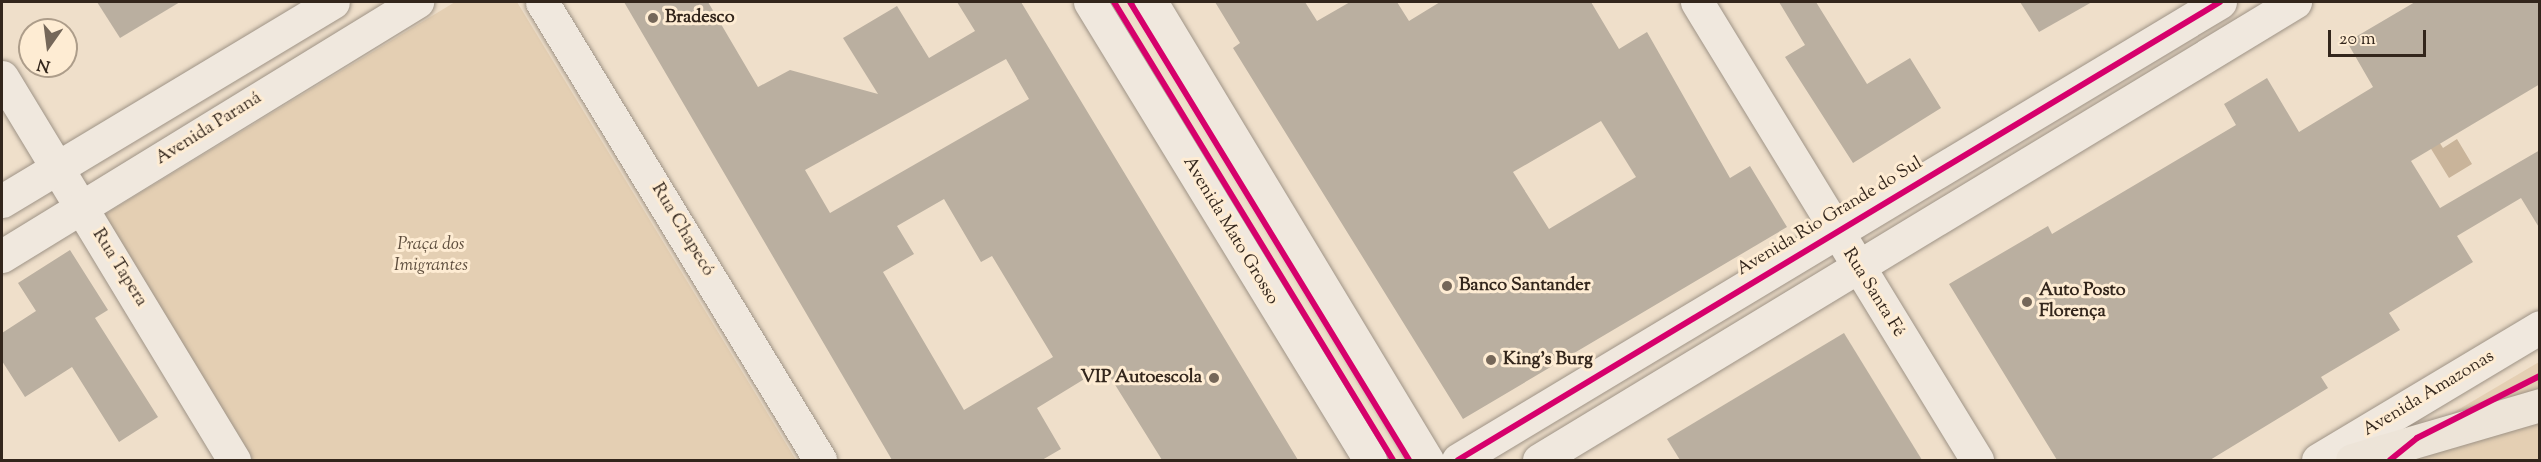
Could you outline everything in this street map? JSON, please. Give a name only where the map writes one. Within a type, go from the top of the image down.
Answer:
[{"type":"highway","points":[[2352,460],[2540,405]]},
{"type":"street","points":[[2,201],[333,2]]},
{"type":"street","name":"Avenida Paraná","points":[[2,256],[417,2]]},
{"type":"street","name":"Rua Chapecó","points":[[542,2],[820,460]]},
{"type":"street","name":"Avenida Mato Grosso","points":[[1090,2],[1370,460]]},
{"type":"street","points":[[1151,2],[1427,460]]},
{"type":"street","name":"Rua Santa Fé","points":[[1697,2],[1857,268],[1977,460]]},
{"type":"street","name":"Avenida Rio Grande do Sul","points":[[1458,460],[1835,231],[2220,2]]},
{"type":"street","points":[[1539,460],[2295,2]]},
{"type":"street","name":"Rua Tapera","points":[[2,77],[234,460]]},
{"type":"street","name":"Avenida Amazonas","points":[[2318,460],[2540,327]]},
{"type":"green space","name":"Praça dos Imigrantes","points":[[455,2],[517,2],[796,460],[253,460],[102,216]]},
{"type":"green space","points":[[2539,362],[2539,460],[2373,460]]},
{"type":"shaded area","points":[[2434,134],[2443,148],[2457,139],[2472,164],[2449,178],[2425,139]]},
{"type":"building","points":[[97,2],[180,2],[120,38]]},
{"type":"building","points":[[624,2],[708,2],[758,87],[790,70],[878,94],[843,38],[897,6],[929,58],[975,31],[957,2],[1021,2],[1298,460],[1162,460],[1104,367],[1037,408],[1061,449],[1042,460],[892,460]],"holes":[[[1006,59],[1029,99],[830,213],[805,170]],[[944,199],[981,262],[992,256],[1053,357],[964,410],[883,272],[914,254],[897,226]]]},
{"type":"building","points":[[1215,2],[1305,2],[1317,21],[1350,2],[1397,2],[1409,21],[1440,2],[1591,2],[1619,49],[1647,32],[1730,178],[1750,166],[1787,227],[1463,419],[1233,48],[1240,43]],"holes":[[[1601,121],[1636,177],[1549,229],[1513,172]]]},
{"type":"building","points":[[1779,2],[1816,2],[1867,84],[1910,58],[1941,108],[1853,163],[1785,57],[1805,45]]},
{"type":"building","points":[[2020,2],[2092,2],[2039,32]]},
{"type":"building","points":[[2415,2],[2540,2],[2540,84],[2411,161],[2440,208],[2540,150],[2540,229],[2521,198],[2457,236],[2473,262],[2389,313],[2400,330],[2321,377],[2328,388],[2210,460],[2057,460],[1949,284],[2048,226],[2052,234],[2236,125],[2224,104],[2267,78],[2299,132],[2373,87],[2347,42]]},
{"type":"building","points":[[70,250],[108,310],[95,318],[158,417],[119,442],[72,367],[25,397],[2,361],[2,333],[36,311],[18,283]]},
{"type":"building","points":[[1844,333],[1922,460],[1680,460],[1667,439]]},
{"type":"cycle path","points":[[1114,2],[1393,460]]},
{"type":"cycle path","points":[[1130,2],[1409,460]]},
{"type":"cycle path","points":[[1458,460],[2220,2]]},
{"type":"cycle path","points":[[2390,460],[2417,438],[2540,376]]},
{"type":"place","name":"Bradesco","points":[[653,18]]},
{"type":"place","name":"Banco Santander","points":[[1447,286]]},
{"type":"place","name":"Auto Posto Florença","points":[[2027,302]]},
{"type":"place","name":"King's Burg","points":[[1491,360]]},
{"type":"place","name":"VIP Autoescola","points":[[1214,378]]}]
